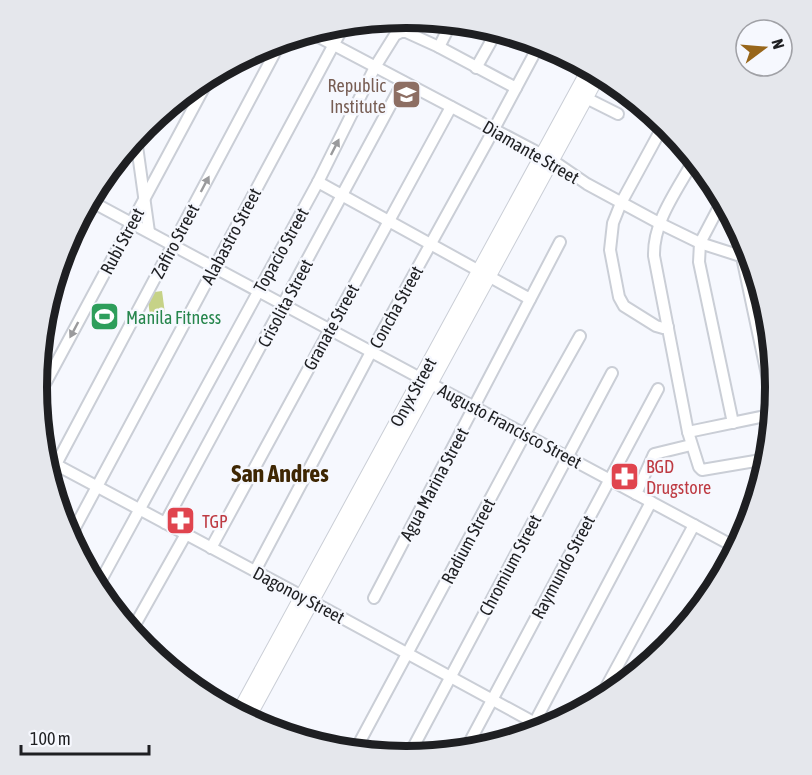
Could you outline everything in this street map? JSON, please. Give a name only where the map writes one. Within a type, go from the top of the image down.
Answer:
[{"type":"main road","name":"Onyx Street","points":[[243,707],[260,684],[547,158],[585,77]]},
{"type":"main road","name":"Onyx Street","points":[[547,158],[594,82]]},
{"type":"main road","name":"Onyx Street","points":[[251,711],[260,684]]},
{"type":"street","points":[[439,47],[447,31]]},
{"type":"street","name":"Topacio Street","points":[[102,578],[318,182],[375,67],[395,35],[406,32],[516,88]]},
{"type":"street","name":"Alabastro Street","points":[[75,527],[339,35]]},
{"type":"street","name":"Diamante Street","points":[[322,39],[547,158],[586,184],[659,223],[700,243],[740,256]]},
{"type":"street","points":[[477,68],[492,39]]},
{"type":"street","name":"Concha Street","points":[[255,571],[371,352],[535,53]]},
{"type":"street","name":"Zafiro Street","points":[[55,464],[274,54]]},
{"type":"street","name":"Crisolita Street","points":[[165,523],[403,82]]},
{"type":"street","name":"Rubi Street","points":[[47,380],[201,93]]},
{"type":"street","points":[[586,98],[618,114]]},
{"type":"street","name":"Granate Street","points":[[211,548],[451,107]]},
{"type":"street","points":[[659,133],[621,203],[613,223],[610,250],[624,306],[656,326],[668,327]]},
{"type":"street","points":[[137,150],[149,232]]},
{"type":"street","points":[[690,167],[659,223],[653,243],[688,432],[702,470],[757,461]]},
{"type":"street","points":[[318,182],[530,299]]},
{"type":"street","name":"Augusto Francisco Street","points":[[98,204],[729,544]]},
{"type":"street","points":[[718,209],[700,243],[699,262],[733,423]]},
{"type":"street","name":"Agua Marina Street","points":[[374,598],[560,242]]},
{"type":"street","points":[[752,292],[763,353]]},
{"type":"street","name":"Radium Street","points":[[359,743],[580,336]]},
{"type":"street","name":"Chromium Street","points":[[414,746],[612,373]]},
{"type":"street","name":"Raymundo Street","points":[[470,741],[657,389]]},
{"type":"street","points":[[688,432],[764,416]]},
{"type":"street","points":[[636,494],[654,453],[692,445]]},
{"type":"street","name":"Dagonoy Street","points":[[56,467],[140,509],[451,677],[492,700],[527,725]]},
{"type":"street","points":[[535,722],[651,502]]},
{"type":"street","points":[[608,684],[694,525]]},
{"type":"street","points":[[136,624],[186,534]]},
{"type":"green space","points":[[162,291],[166,321],[151,323],[147,293]]},
{"type":"place","name":"Republic Institute","points":[[407,95]]},
{"type":"place","name":"Manila Fitness","points":[[105,317]]},
{"type":"place","name":"BGD Drugstore","points":[[625,476]]},
{"type":"place","name":"TGP","points":[[181,521]]},
{"type":"district","name":"San Andres","points":[[280,473]]}]
